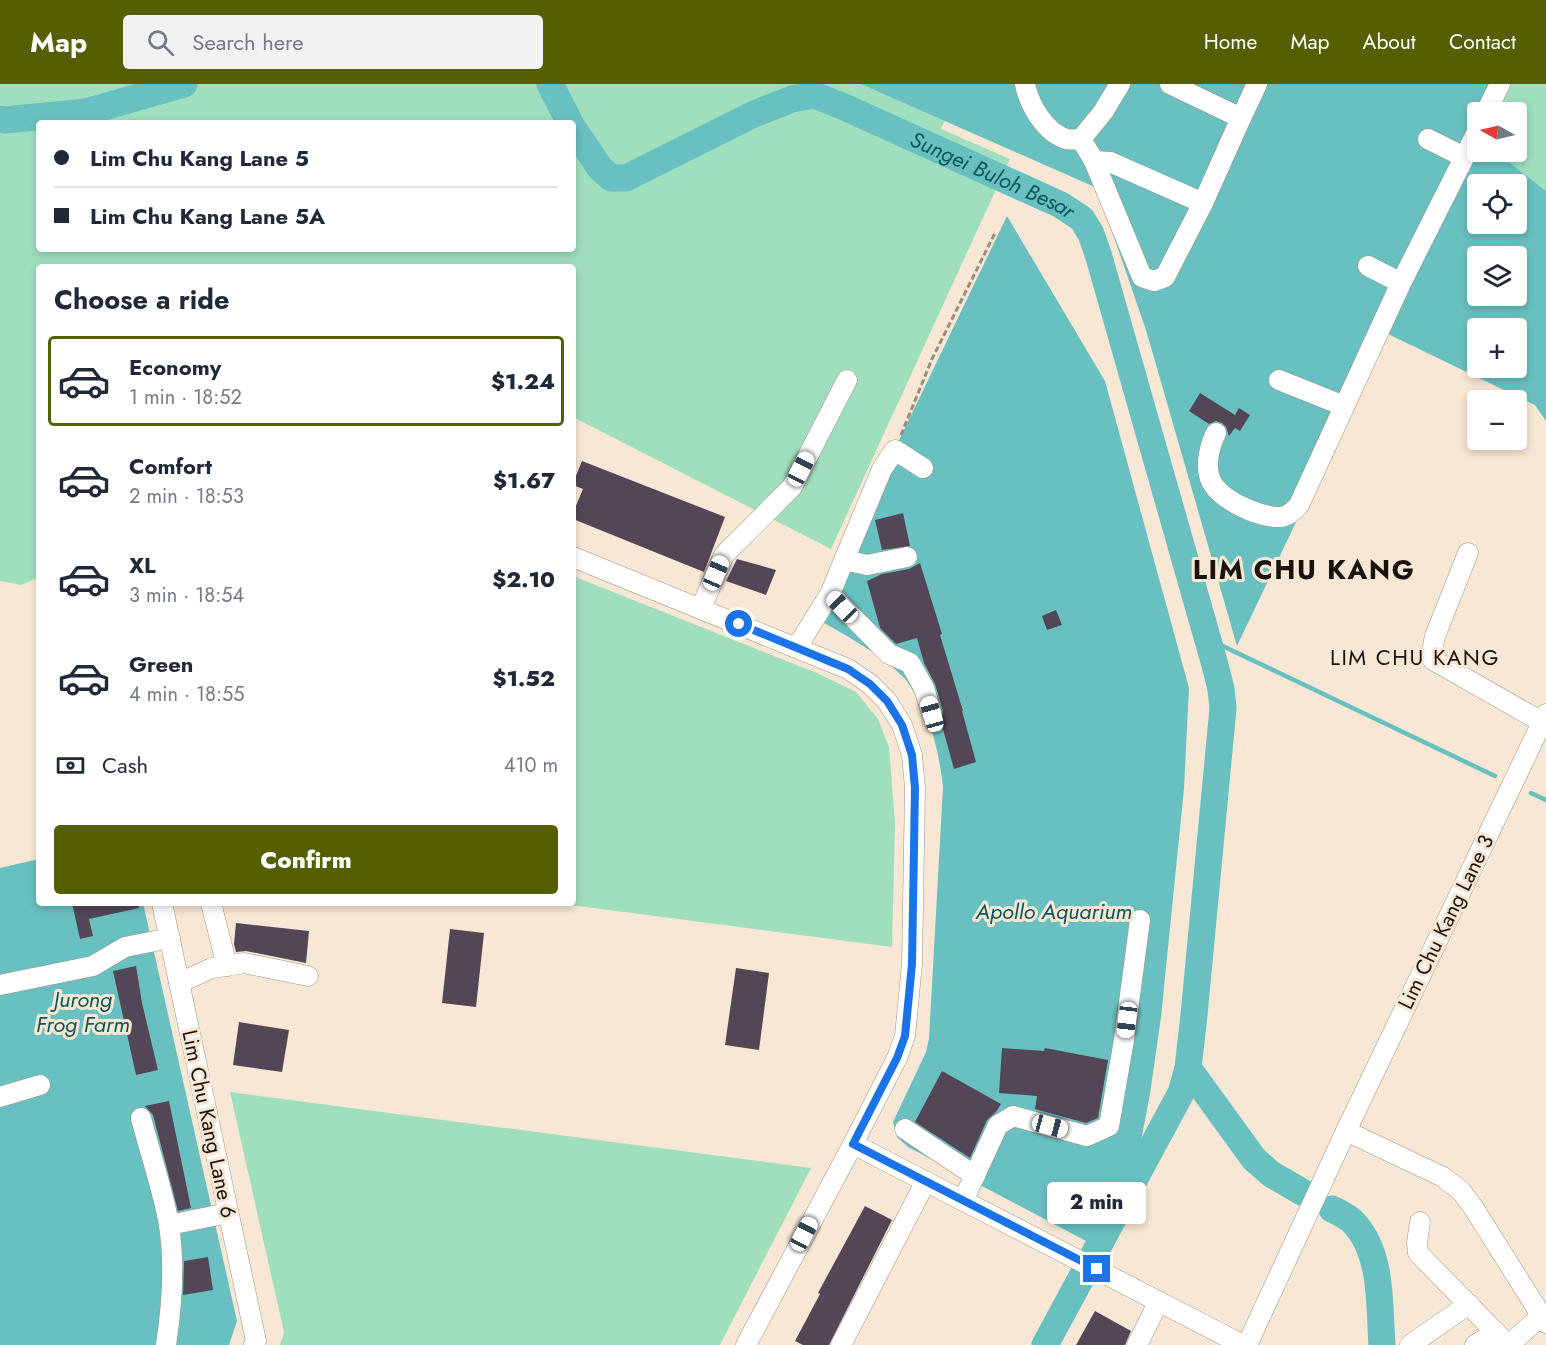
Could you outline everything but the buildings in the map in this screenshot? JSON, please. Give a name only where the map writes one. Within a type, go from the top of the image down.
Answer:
[{"type":"street","points":[[1025,84],[1028,98],[1044,123],[1067,140],[1081,139],[1103,112],[1120,84]]},
{"type":"street","points":[[1170,84],[1241,118]]},
{"type":"street","points":[[1081,139],[1094,161],[1142,277],[1154,281],[1165,277],[1203,203],[1257,84]]},
{"type":"street","points":[[1491,102],[1500,84]]},
{"type":"street","points":[[1428,139],[1464,157]]},
{"type":"street","points":[[1216,433],[1212,440],[1209,468],[1209,476],[1214,485],[1238,505],[1254,512],[1280,517],[1291,514],[1299,505],[1401,283],[1467,151]]},
{"type":"street","points":[[1094,161],[1110,162],[1203,203]]},
{"type":"street","points":[[1368,266],[1401,283]]},
{"type":"street","points":[[701,609],[724,555],[792,487],[847,380]]},
{"type":"street","points":[[1280,380],[1344,406]]},
{"type":"street","points":[[797,647],[830,594],[882,469],[895,450],[923,468]]},
{"type":"street","points":[[1468,553],[1435,636],[1431,656],[1433,660],[1544,718]]},
{"type":"street","points":[[844,560],[867,565],[907,557]]},
{"type":"street","points":[[576,558],[848,669],[870,684],[887,701],[902,725],[912,755],[915,788],[912,952],[905,1036],[897,1058],[853,1144],[746,1345]]},
{"type":"street","points":[[830,594],[889,654],[909,663],[924,688],[932,714]]},
{"type":"street","name":"Lim Chu Kang Lane 3","points":[[1245,1345],[1544,718]]},
{"type":"street","name":"Lim Chu Kang Lane 6","points":[[163,906],[256,1341],[254,1345]]},
{"type":"street","points":[[212,906],[227,966]]},
{"type":"street","points":[[963,1201],[998,1125],[1013,1116],[1087,1136],[1109,1126],[1124,1040],[1140,920]]},
{"type":"street","points":[[0,985],[93,966],[125,947],[170,938]]},
{"type":"street","points":[[179,983],[212,968],[244,963],[308,976]]},
{"type":"street","points":[[0,1097],[40,1085]]},
{"type":"street","points":[[141,1118],[169,1225],[171,1314],[166,1345]]},
{"type":"street","points":[[904,1130],[975,1176]]},
{"type":"street","points":[[1346,1131],[1443,1178],[1461,1191],[1544,1320],[1504,1341],[1475,1345]]},
{"type":"street","points":[[853,1144],[1245,1345]]},
{"type":"street","points":[[841,1345],[926,1182]]},
{"type":"street","points":[[169,1225],[228,1213]]},
{"type":"street","points":[[1420,1222],[1418,1253],[1504,1341]]},
{"type":"street","points":[[1137,1345],[1159,1301]]},
{"type":"street","points":[[1410,1345],[1468,1304]]},
{"type":"path","points":[[895,450],[932,359],[994,233]]},
{"type":"green space","points":[[0,84],[963,84],[941,129],[1010,159],[831,549],[576,419],[576,264],[36,264],[36,578],[21,585],[0,581]]},
{"type":"green space","points":[[1505,84],[1546,84],[1546,191],[1509,162],[1527,162],[1527,102],[1497,102]]},
{"type":"green space","points":[[576,577],[817,673],[856,692],[878,719],[889,747],[895,823],[892,947],[576,906]]},
{"type":"green space","points":[[230,1092],[811,1168],[720,1345],[280,1345],[284,1332]]},
{"type":"water","points":[[861,84],[1505,84],[1488,102],[1467,102],[1467,162],[1509,162],[1524,174],[1467,174],[1467,234],[1527,234],[1527,176],[1546,191],[1546,421],[1535,405],[1527,401],[1527,390],[1504,390],[1479,378],[1527,378],[1527,318],[1467,318],[1467,372],[1386,333],[1237,646],[1146,330],[1097,188]]},
{"type":"water","name":"Apollo Aquarium","points":[[1007,216],[1105,381],[1189,688],[1184,789],[1161,1017],[1150,1094],[1138,1156],[1088,1242],[908,1147],[897,1137],[893,1122],[926,1052],[929,1039],[943,787],[941,774],[930,725],[910,685],[871,651],[814,617]]},
{"type":"water","name":"Jurong Frog Farm","points":[[36,860],[36,906],[144,906],[237,1321],[229,1345],[0,1345],[0,868]]},
{"type":"waterway","name":"Sungei Buloh Besar","points":[[0,119],[86,112],[184,84]]},
{"type":"waterway","name":"Sungei Buloh Besar","points":[[550,84],[568,120]]},
{"type":"waterway","name":"Sungei Buloh Besar","points":[[576,132],[600,168],[611,178],[626,178],[754,114],[792,99],[814,95],[1061,205],[1082,219],[1091,234],[1215,665],[1223,708],[1188,1068],[1181,1093],[1045,1345]]},
{"type":"waterway","points":[[1208,639],[1495,776]]},
{"type":"waterway","points":[[1531,793],[1546,800]]},
{"type":"waterway","name":"Sungei Buloh Besar","points":[[1188,1068],[1254,1159],[1271,1174],[1302,1192]]},
{"type":"waterway","name":"Sungei Buloh Besar","points":[[1332,1209],[1355,1224],[1371,1251],[1380,1298],[1382,1345]]},
{"type":"district","name":"LIM CHU KANG","points":[[1304,569]]},
{"type":"district","name":"LIM CHU KANG","points":[[1415,657]]},
{"type":"route","points":[[739,624],[848,669],[870,684],[887,701],[902,725],[912,755],[915,788],[912,964],[905,1036],[897,1058],[853,1144],[1097,1269]]}]
